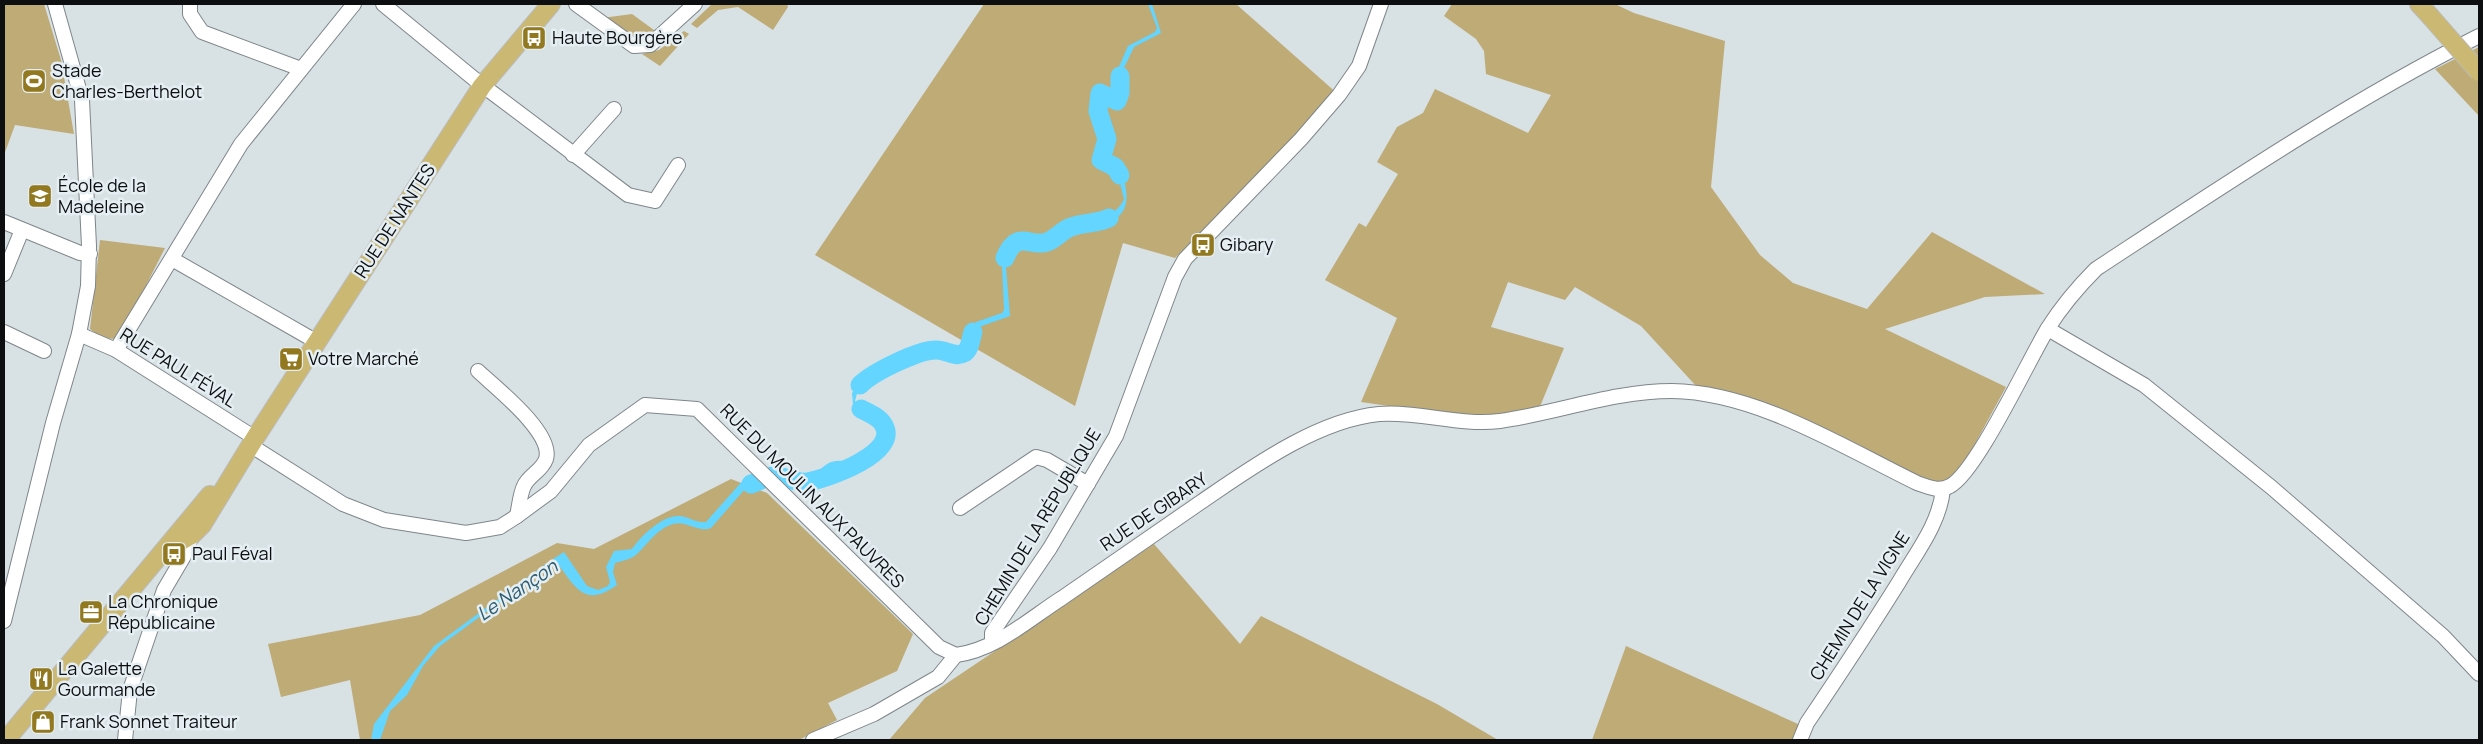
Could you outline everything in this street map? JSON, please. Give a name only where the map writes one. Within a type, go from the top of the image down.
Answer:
[{"type":"main road","name":"RUE DE NANTES","points":[[165,550],[192,535],[202,524],[252,442],[482,86],[552,4]]},
{"type":"main road","points":[[2424,10],[2479,72]]},
{"type":"main road","name":"RUE DE NANTES","points":[[7,734],[165,550],[252,442]]},
{"type":"street","points":[[4,620],[53,424],[79,334],[88,286],[90,254],[82,100],[55,4]]},
{"type":"street","points":[[190,4],[190,14],[202,32],[302,69]]},
{"type":"street","points":[[116,350],[241,144],[354,4]]},
{"type":"street","points":[[383,4],[482,86],[628,195],[655,201],[678,165]]},
{"type":"street","points":[[576,4],[634,46],[650,46],[695,4]]},
{"type":"street","name":"CHEMIN DE LA RÉPUBLIQUE","points":[[992,643],[992,633],[1050,548],[1116,436],[1175,277],[1185,260],[1301,139],[1339,95],[1359,66],[1381,4]]},
{"type":"street","points":[[1942,489],[1951,486],[1962,477],[1985,441],[2048,329],[2074,292],[2096,269],[2361,101],[2429,61],[2479,36]]},
{"type":"street","points":[[574,154],[614,109]]},
{"type":"street","points":[[4,222],[80,253],[90,254]]},
{"type":"street","points":[[4,274],[22,230]]},
{"type":"street","points":[[172,259],[317,342]]},
{"type":"street","points":[[2048,329],[2152,391],[2271,487],[2443,636],[2479,674]]},
{"type":"street","points":[[4,332],[44,351]]},
{"type":"street","name":"RUE PAUL FÉVAL","points":[[79,334],[116,350],[252,442]]},
{"type":"street","points":[[478,371],[533,422],[546,450],[546,458],[542,467],[524,485],[517,516]]},
{"type":"street","name":"RUE DE GIBARY","points":[[956,655],[975,653],[1017,629],[1238,477],[1296,442],[1340,423],[1379,414],[1467,423],[1500,421],[1624,396],[1672,392],[1712,395],[1746,404],[1787,421],[1917,483],[1932,489],[1942,489]]},
{"type":"street","name":"RUE DU MOULIN AUX PAUVRES","points":[[252,442],[342,504],[384,520],[466,533],[500,527],[517,516],[551,490],[589,445],[645,405],[697,409],[752,466],[939,647],[956,655]]},
{"type":"street","points":[[960,508],[1036,457],[1047,460],[1088,484]]},
{"type":"street","name":"CHEMIN DE LA VIGNE","points":[[1800,740],[1807,724],[1868,632],[1928,534],[1938,511],[1942,489]]},
{"type":"street","points":[[125,740],[130,690],[164,590],[184,556],[192,535]]},
{"type":"street","points":[[813,740],[874,714],[938,677],[956,655]]},
{"type":"shaded area","name":"Stade Charles-Berthelot","points":[[4,4],[44,4],[61,60],[74,134],[15,125],[4,155]]},
{"type":"shaded area","points":[[712,4],[787,4],[788,7],[773,30],[738,7],[718,10],[697,28],[691,24]]},
{"type":"shaded area","points":[[984,4],[1236,4],[1339,95],[1175,258],[1123,243],[1075,406],[815,255]]},
{"type":"shaded area","points":[[1452,4],[1615,4],[1634,13],[1725,41],[1711,187],[1760,255],[1793,283],[1867,309],[1932,232],[2045,294],[1985,297],[1885,329],[2006,387],[1958,475],[1945,484],[1927,483],[1775,406],[1697,387],[1641,326],[1575,287],[1565,300],[1508,282],[1491,327],[1564,348],[1539,409],[1485,416],[1437,413],[1361,402],[1397,318],[1325,280],[1359,223],[1366,227],[1398,174],[1377,162],[1397,127],[1423,113],[1435,89],[1528,133],[1551,95],[1486,74],[1484,51],[1476,39],[1444,16]]},
{"type":"shaded area","points":[[632,14],[658,33],[654,37],[638,41],[602,18]]},
{"type":"shaded area","points":[[684,31],[689,34],[660,66],[642,54],[659,50]]},
{"type":"shaded area","points":[[2479,47],[2479,116],[2435,69]]},
{"type":"shaded area","points":[[100,240],[165,248],[124,329],[116,339],[102,338],[90,329]]},
{"type":"shaded area","points":[[731,479],[767,493],[913,634],[897,671],[828,703],[837,720],[799,740],[360,740],[350,680],[281,697],[268,644],[420,615],[557,543],[594,549]]},
{"type":"shaded area","points":[[1154,544],[1240,644],[1261,616],[1437,704],[1498,740],[889,740],[925,698]]},
{"type":"shaded area","points":[[1626,646],[1809,729],[1805,740],[1592,740]]},
{"type":"water","points":[[1148,4],[1152,4],[1161,33],[1134,47],[1124,68],[1121,101],[1103,91],[1102,97],[1103,115],[1110,138],[1103,160],[1119,167],[1122,174],[1126,189],[1126,205],[1123,212],[1110,221],[1075,225],[1046,244],[1027,239],[1012,247],[1006,268],[1010,316],[979,327],[968,353],[956,354],[938,348],[881,369],[858,390],[855,401],[858,407],[874,414],[887,423],[888,434],[886,443],[881,451],[856,465],[809,482],[801,482],[776,474],[770,477],[767,474],[777,469],[789,475],[811,479],[825,465],[834,461],[860,457],[867,453],[887,433],[884,424],[853,405],[852,393],[862,382],[872,373],[893,361],[943,344],[955,352],[966,350],[976,322],[1002,313],[1004,310],[1002,265],[1009,243],[1030,234],[1047,239],[1069,222],[1108,215],[1119,207],[1124,199],[1116,168],[1100,163],[1107,136],[1097,121],[1097,90],[1098,86],[1120,93],[1118,69],[1128,46],[1155,32],[1157,28]]},
{"type":"water","points":[[745,478],[758,479],[763,485],[745,489],[711,528],[701,529],[678,523],[661,530],[635,556],[615,563],[613,572],[617,585],[606,592],[589,595],[582,592],[557,563],[523,585],[440,646],[423,666],[407,695],[390,711],[380,740],[371,740],[374,724],[434,646],[547,563],[564,552],[587,586],[598,590],[608,586],[610,582],[606,567],[614,551],[632,549],[640,538],[659,522],[673,516],[706,522]]},
{"type":"waterway","name":"Le Nançon","points":[[1120,76],[1120,93],[1117,101],[1100,93],[1098,111],[1107,139],[1101,160],[1115,167],[1120,175]]},
{"type":"waterway","name":"Le Nançon","points":[[1005,258],[1014,244],[1019,241],[1047,242],[1071,227],[1109,218]]},
{"type":"waterway","name":"Le Nançon","points":[[860,385],[886,368],[920,353],[937,350],[957,355],[964,353],[969,347],[973,332]]},
{"type":"waterway","name":"Le Nançon","points":[[751,484],[773,476],[807,482],[830,476],[859,463],[882,445],[886,435],[883,424],[874,415],[861,409]]},
{"type":"place","name":"Haute Bourgère","points":[[534,38]]},
{"type":"place","name":"Stade Charles-Berthelot","points":[[34,81]]},
{"type":"place","name":"École de la Madeleine","points":[[40,196]]},
{"type":"place","name":"Gibary","points":[[1203,245]]},
{"type":"place","name":"Votre Marché","points":[[291,359]]},
{"type":"place","name":"Paul Féval","points":[[174,554]]},
{"type":"place","name":"La Chronique Républicaine","points":[[91,612]]},
{"type":"place","name":"La Galette Gourmande","points":[[41,679]]},
{"type":"place","name":"Frank Sonnet Traiteur","points":[[43,722]]}]
